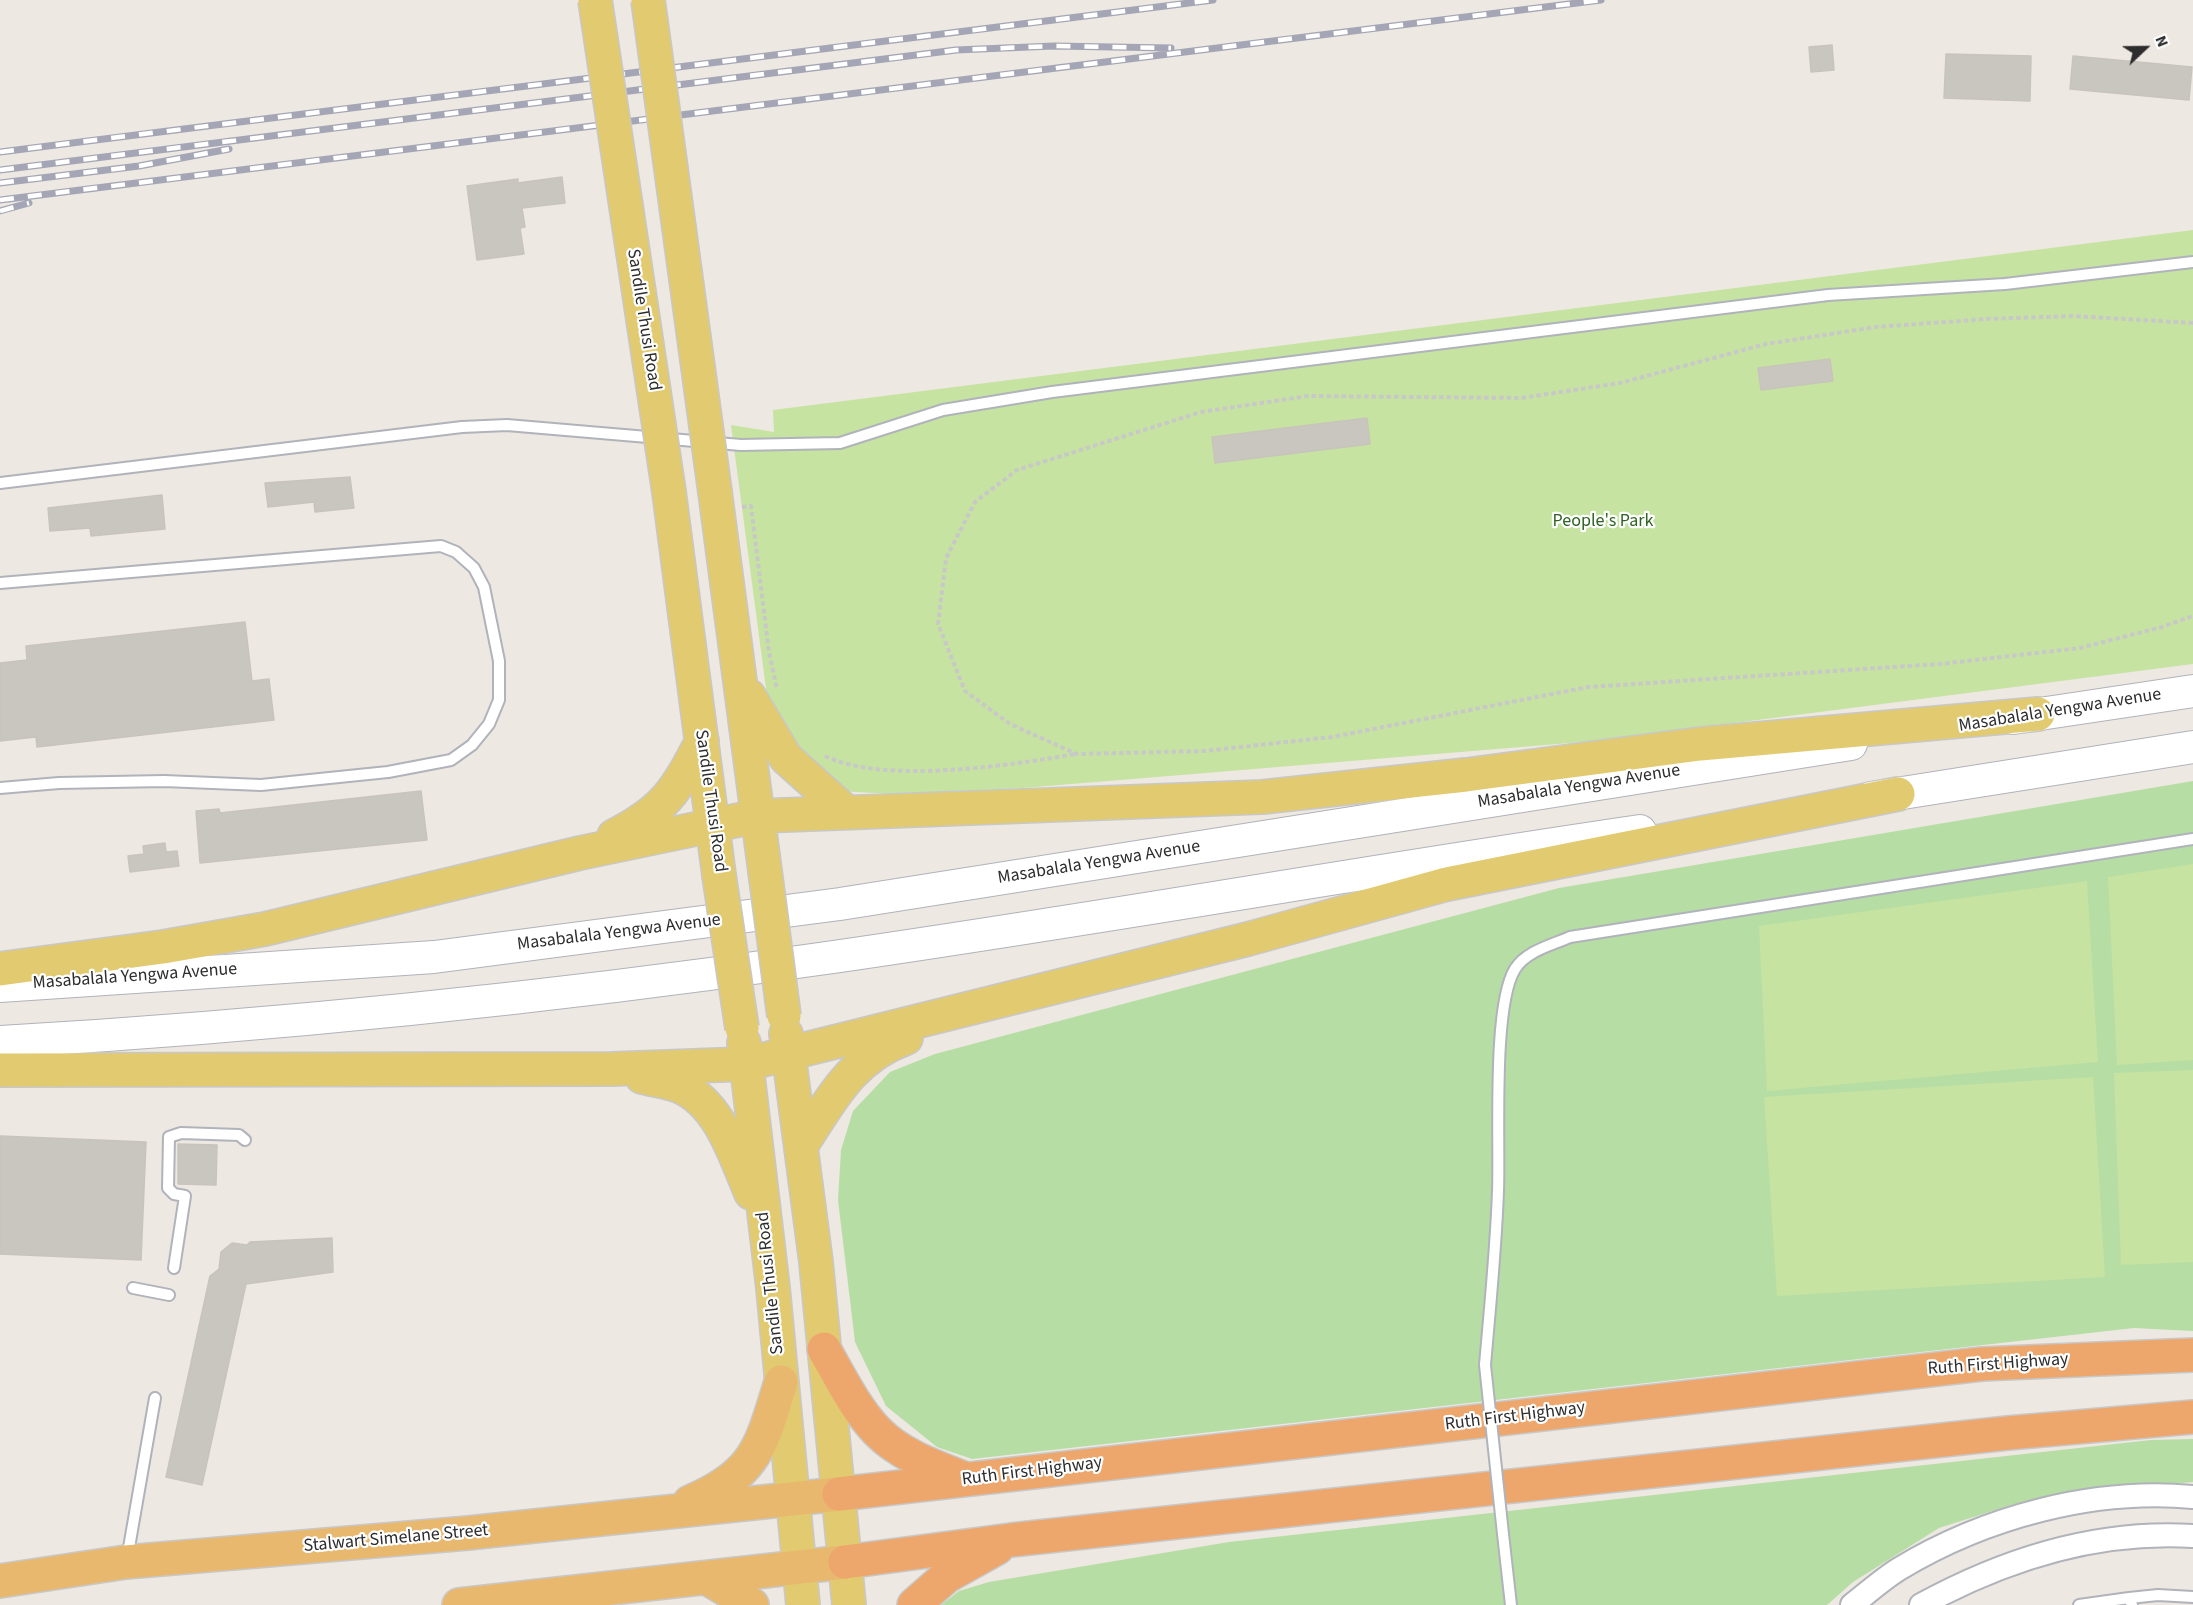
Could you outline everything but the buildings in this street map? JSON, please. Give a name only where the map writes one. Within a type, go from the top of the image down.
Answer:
[{"type":"highway","points":[[824,1349],[861,1412],[877,1432],[896,1447],[967,1479]]},
{"type":"highway","name":"Ruth First Highway","points":[[838,1494],[1982,1364],[2193,1355]]},
{"type":"highway","points":[[666,1512],[716,1492],[737,1478],[752,1460],[781,1382]]},
{"type":"highway","points":[[459,1605],[799,1568],[1011,1540],[1996,1434],[2193,1417]]},
{"type":"highway","name":"Stalwart Simelane Street","points":[[0,1581],[126,1562],[468,1533],[838,1494]]},
{"type":"highway","points":[[914,1605],[947,1576],[1011,1540]]},
{"type":"highway","points":[[708,1578],[752,1605]]},
{"type":"main road","name":"Sandile Thusi Road","points":[[595,0],[669,492],[719,875],[742,1028],[765,1225],[803,1605]]},
{"type":"main road","points":[[648,0],[801,1146],[849,1605]]},
{"type":"main road","points":[[740,682],[786,758],[844,811]]},
{"type":"main road","name":"Masabalala Yengwa Avenue","points":[[0,986],[434,957],[840,904],[2193,691]]},
{"type":"main road","points":[[0,969],[163,947],[265,929],[580,853],[758,816],[1262,797],[1466,775],[1700,744],[2038,714]]},
{"type":"main road","points":[[580,853],[655,812],[677,788],[702,741]]},
{"type":"main road","points":[[0,1042],[391,1013],[819,959],[1431,861],[1898,794],[2193,747]]},
{"type":"main road","points":[[0,1070],[612,1069],[746,1064],[1248,939],[1447,884],[1898,794]]},
{"type":"main road","points":[[801,1146],[852,1072],[873,1054],[892,1043],[1026,995]]},
{"type":"main road","points":[[612,1069],[679,1086],[706,1106],[727,1139],[765,1225]]},
{"type":"street","points":[[1852,1605],[1899,1569],[1991,1526],[2078,1502],[2131,1497],[2193,1497]]},
{"type":"street","points":[[1922,1605],[1965,1581],[2024,1557],[2119,1539],[2169,1535],[2193,1536]]},
{"type":"lane","points":[[0,483],[413,432],[507,425],[741,445],[840,443],[943,410],[1052,392],[1828,295],[2005,284],[2193,262]]},
{"type":"lane","points":[[0,584],[441,546],[456,552],[474,568],[484,587],[499,661],[499,700],[489,724],[472,745],[451,760],[388,772],[261,785],[164,781],[59,783],[0,788]]},
{"type":"lane","points":[[1511,1605],[1485,1365],[1499,1190],[1501,1042],[1508,986],[1516,968],[1531,954],[1570,937],[2193,839]]},
{"type":"lane","points":[[174,1268],[185,1196],[174,1194],[168,1188],[170,1137],[181,1132],[239,1135],[245,1140]]},
{"type":"lane","points":[[133,1287],[170,1295]]},
{"type":"lane","points":[[126,1562],[155,1398]]},
{"type":"lane","points":[[2079,1605],[2130,1601],[2158,1595],[2193,1597]]},
{"type":"path","points":[[1077,754],[1010,724],[965,691],[938,624],[946,558],[975,502],[1017,470],[1117,436],[1202,412],[1308,396],[1521,398],[1620,383],[1766,344],[1876,327],[2073,316],[2193,323]]},
{"type":"path","points":[[716,500],[752,507],[769,652],[779,694]]},
{"type":"path","points":[[818,750],[827,757],[867,768],[918,770],[1012,765],[1077,754],[1204,751],[1332,737],[1588,687],[1940,663],[2080,648],[2162,627],[2193,616]]},
{"type":"green space","name":"People's Park","points":[[2193,230],[2193,664],[1594,741],[1023,788],[893,794],[838,791],[798,756],[769,711],[731,425],[774,432],[773,410]]},
{"type":"green space","points":[[2193,781],[2193,1331],[2134,1328],[972,1459],[937,1447],[886,1406],[855,1342],[838,1200],[841,1150],[853,1111],[890,1072],[935,1054],[1559,888]]},
{"type":"green space","points":[[2193,864],[2193,1060],[2117,1065],[2108,877]]},
{"type":"green space","points":[[2087,881],[2098,1062],[1767,1091],[1759,926]]},
{"type":"green space","points":[[2193,1070],[2193,1262],[2121,1265],[2114,1073]]},
{"type":"green space","points":[[2093,1077],[2105,1277],[1777,1296],[1764,1097]]},
{"type":"green space","points":[[2193,1439],[2193,1482],[2060,1493],[2011,1505],[1939,1528],[1853,1582],[1827,1605],[941,1605],[959,1591],[989,1582],[1229,1542],[2151,1440]]},
{"type":"railway","points":[[0,152],[1213,0]]},
{"type":"railway","points":[[0,200],[1601,0]]},
{"type":"railway","points":[[0,170],[956,50],[1054,46],[1171,48]]},
{"type":"railway","points":[[0,183],[139,166],[229,149]]},
{"type":"railway","points":[[0,211],[29,203]]}]
